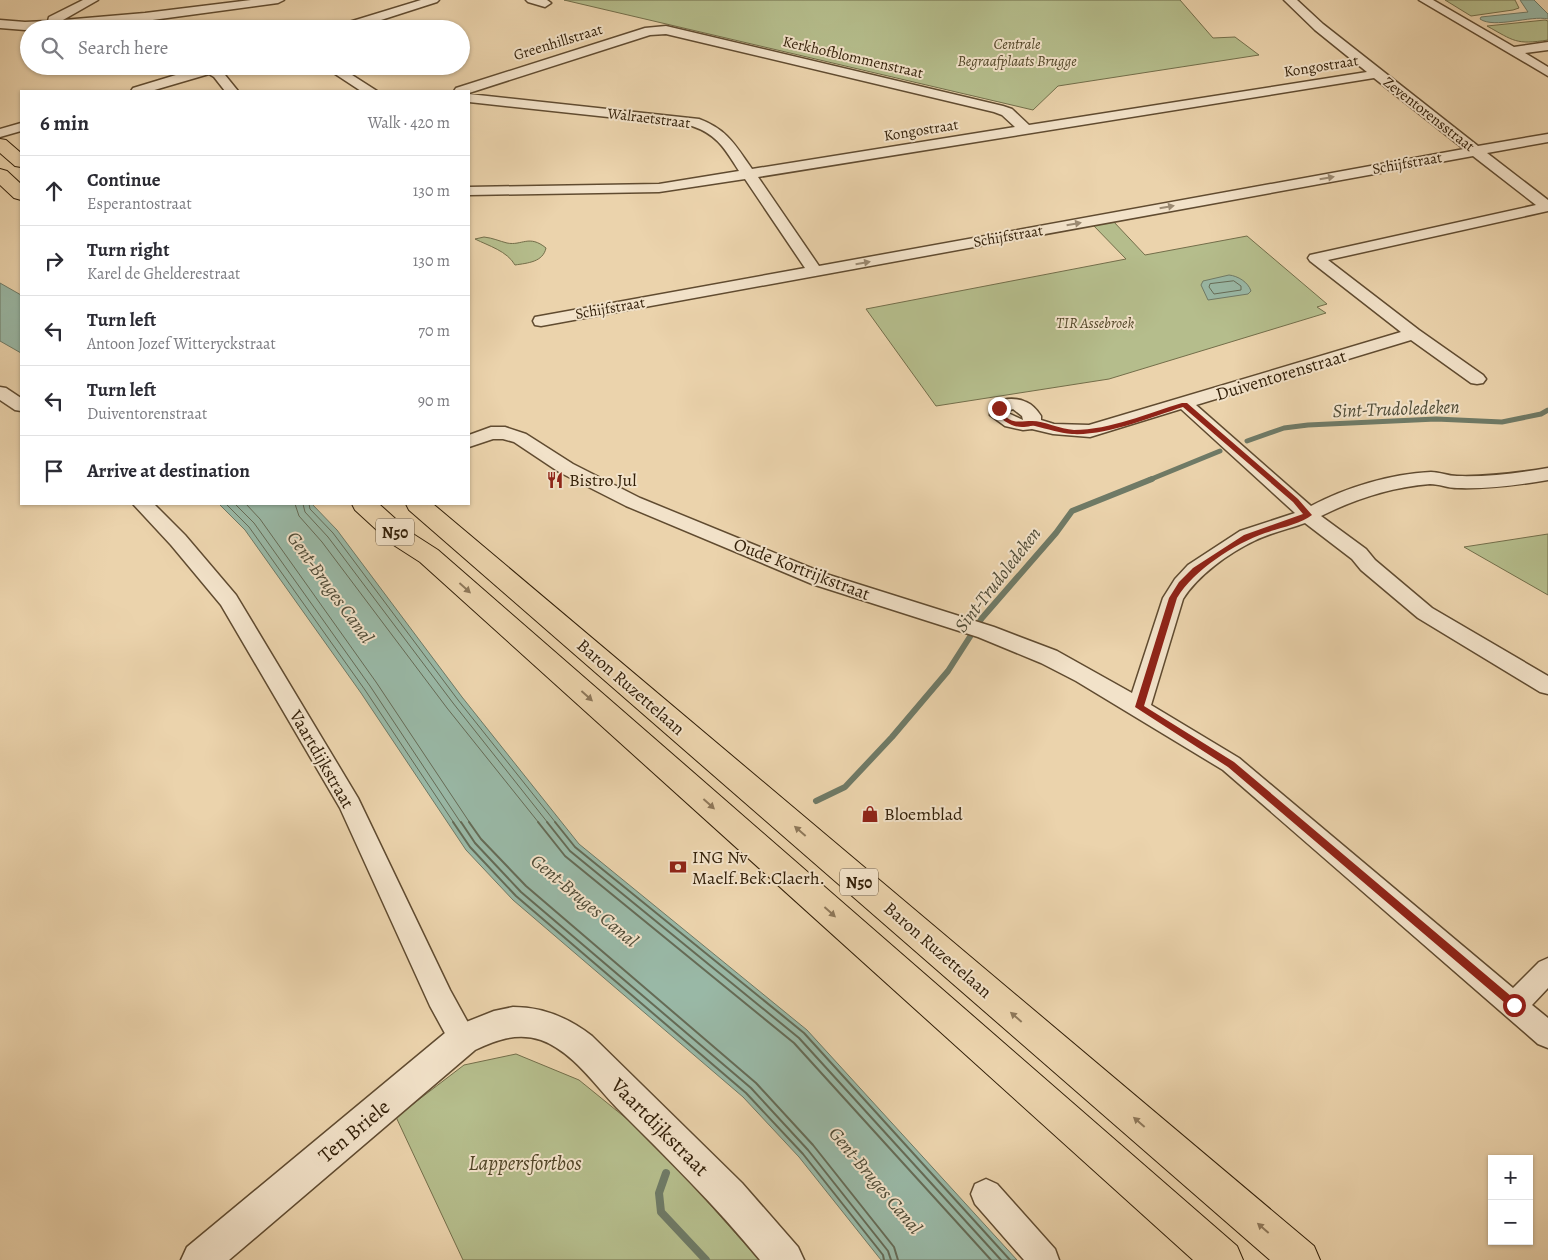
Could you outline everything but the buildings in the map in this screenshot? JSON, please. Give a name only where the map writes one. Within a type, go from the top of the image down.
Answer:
[{"type":"main road","points":[[0,144],[20,161]]},
{"type":"main road","points":[[0,175],[20,193]]},
{"type":"main road","name":"Baron Ruzettelaan","points":[[365,505],[401,538],[429,556],[1223,1260]]},
{"type":"main road","name":"Baron Ruzettelaan","points":[[387,505],[415,529],[429,556]]},
{"type":"main road","name":"Baron Ruzettelaan","points":[[419,505],[1300,1260]]},
{"type":"street","points":[[54,20],[92,0]]},
{"type":"street","points":[[108,20],[164,16],[278,0]]},
{"type":"street","points":[[369,20],[433,0]]},
{"type":"street","points":[[532,0],[545,3]]},
{"type":"street","name":"Zeventorensstraat","points":[[1290,0],[1377,74],[1547,207]]},
{"type":"street","points":[[1424,0],[1548,72]]},
{"type":"street","points":[[0,24],[20,26]]},
{"type":"street","name":"Greenhillstraat","points":[[464,90],[649,31],[666,30]]},
{"type":"street","name":"Kerkhofblommenstraat","points":[[666,30],[998,109],[1007,112],[1025,129]]},
{"type":"street","points":[[1513,51],[1548,46]]},
{"type":"street","name":"Kongostraat","points":[[470,191],[659,188],[1377,74]]},
{"type":"street","points":[[141,90],[187,75]]},
{"type":"street","points":[[220,75],[231,90]]},
{"type":"street","points":[[344,75],[368,90]]},
{"type":"street","name":"Walraetstraat","points":[[470,98],[694,122],[718,132],[815,271]]},
{"type":"street","points":[[0,133],[20,127]]},
{"type":"street","name":"Schijfstraat","points":[[541,321],[1548,138]]},
{"type":"street","points":[[1477,379],[1413,334],[1316,258],[1547,207]]},
{"type":"street","name":"Duiventorenstraat","points":[[1032,423],[1053,429],[1090,431],[1413,334]]},
{"type":"street","points":[[0,392],[20,405]]},
{"type":"street","points":[[1184,404],[1296,501],[1330,535],[1359,554],[1368,565],[1425,613],[1548,686]]},
{"type":"street","name":"Oude Kortrijkstraat","points":[[470,441],[491,433],[505,433],[520,438],[566,468],[633,502],[819,579],[986,632],[1049,657],[1084,675],[1231,764],[1548,1035]]},
{"type":"street","points":[[1139,707],[1173,598],[1182,584],[1196,570],[1247,536],[1308,515],[1337,500],[1390,484],[1432,478],[1455,482],[1509,481],[1548,474]]},
{"type":"street","name":"Vaartdijkstraat","points":[[144,505],[178,540],[229,600],[350,805],[440,998],[463,1039]]},
{"type":"street","points":[[1514,1005],[1548,970]]},
{"type":"street","name":"Vaartdijkstraat","points":[[517,1021],[547,1027],[574,1042],[754,1222],[785,1260]]},
{"type":"street","name":"Ten Briele","points":[[200,1260],[463,1039],[496,1024],[517,1021]]},
{"type":"street","points":[[986,1194],[1044,1260]]},
{"type":"green space","name":"Centrale Begraafplaats Brugge","points":[[564,0],[1180,0],[1213,38],[1235,37],[1259,55],[1058,86],[1033,110]]},
{"type":"green space","points":[[1445,0],[1515,0],[1519,8],[1471,16]]},
{"type":"green space","points":[[1548,21],[1548,40],[1529,42],[1516,40],[1487,26]]},
{"type":"green space","name":"TIR Assebroek","points":[[1113,221],[1145,255],[1247,236],[1327,304],[1317,307],[1326,313],[1109,379],[936,406],[866,309],[1126,259],[1093,225]]},
{"type":"green space","points":[[484,237],[512,244],[530,241],[546,248],[538,259],[515,265],[503,252],[475,239]]},
{"type":"green space","points":[[1548,534],[1548,595],[1464,547]]},
{"type":"green space","name":"Lappersfortbos","points":[[516,1054],[579,1080],[654,1141],[759,1260],[463,1260],[396,1117],[464,1065]]},
{"type":"water","points":[[1520,0],[1534,0],[1548,14],[1548,19],[1541,18],[1494,23],[1480,19],[1481,17],[1528,12]]},
{"type":"water","points":[[1229,275],[1242,280],[1251,291],[1248,294],[1208,300],[1201,285],[1203,281]]},
{"type":"water","points":[[0,283],[20,294],[20,352],[0,341]]},
{"type":"water","name":"Gent-Bruges Canal","points":[[220,505],[313,505],[337,530],[462,697],[579,844],[807,1030],[1017,1260],[881,1260],[799,1157],[743,1097],[513,900],[466,850],[361,693],[245,530]]},
{"type":"waterway","name":"Sint-Trudoledeken","points":[[1247,441],[1284,428],[1308,425],[1436,419],[1502,422],[1541,414],[1548,410]]},
{"type":"waterway","name":"Sint-Trudoledeken","points":[[1149,480],[1220,451]]},
{"type":"waterway","name":"Sint-Trudoledeken","points":[[816,801],[845,787],[892,737],[948,671],[982,618],[1056,533],[1072,511],[1152,479]]},
{"type":"waterway","points":[[666,1173],[659,1193],[661,1212],[706,1260]]},
{"type":"place","name":"Bistro Jul","points":[[555,480]]},
{"type":"place","name":"Bloemblad","points":[[870,814]]},
{"type":"place","name":"ING Nv Maelf.Bek.Claerh.","points":[[678,867]]},
{"type":"route","points":[[999,408],[998,412],[1002,418],[1016,424],[1032,423],[1074,432],[1105,428],[1184,404],[1296,501],[1308,515],[1247,536],[1196,570],[1182,584],[1173,598],[1139,707],[1231,764],[1514,1005]]}]
